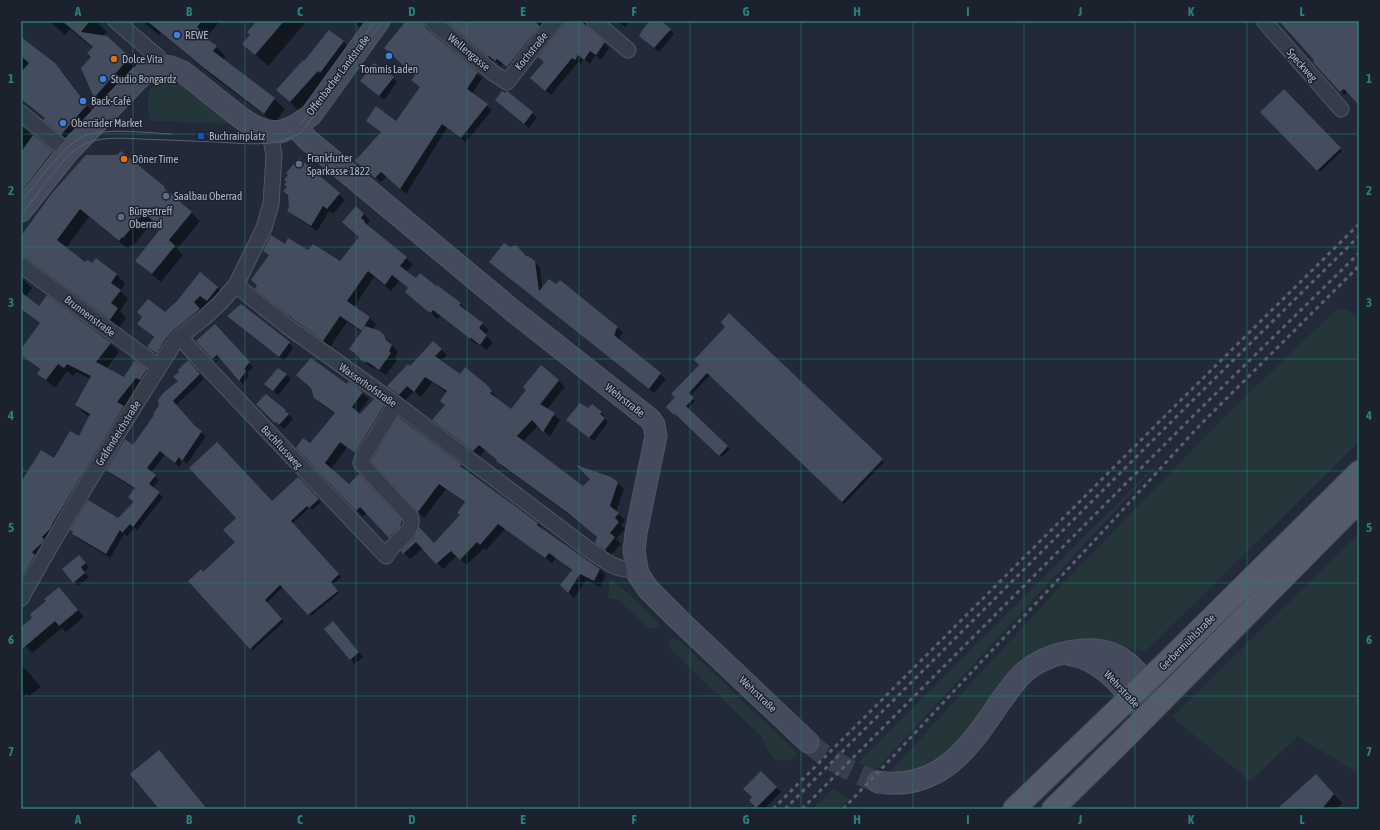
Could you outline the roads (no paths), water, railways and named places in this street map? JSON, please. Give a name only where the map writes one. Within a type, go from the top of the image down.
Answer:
[{"type":"main road","name":"Gerbermühlstraße","points":[[1014,809],[1146,682],[1359,472]]},
{"type":"main road","points":[[1052,809],[1147,716],[1359,501]]},
{"type":"street","points":[[116,21],[158,56],[161,66]]},
{"type":"street","name":"Offenbacher Landstraße","points":[[295,126],[307,118],[316,109],[379,21]]},
{"type":"street","name":"Wellengasse","points":[[432,21],[493,73],[507,82]]},
{"type":"street","name":"Kochstraße","points":[[507,82],[556,21]]},
{"type":"street","points":[[594,21],[628,50]]},
{"type":"street","name":"Speckweg","points":[[1264,21],[1341,109]]},
{"type":"street","points":[[21,211],[73,147],[138,79],[149,70],[161,66],[171,67],[183,72],[255,128],[280,132],[295,126]]},
{"type":"street","points":[[21,113],[73,147]]},
{"type":"street","name":"Wehrstraße","points":[[295,126],[308,140],[512,310],[650,419],[654,425],[656,436],[636,533],[634,551],[637,569],[642,580],[648,589],[808,742]]},
{"type":"street","points":[[236,285],[264,228],[272,204],[274,155],[271,139],[267,131]]},
{"type":"street","name":"Brunnenstraße","points":[[21,265],[159,367]]},
{"type":"street","name":"Wasserhofstraße","points":[[236,285],[287,326],[396,404],[588,549],[614,567],[627,570],[637,569]]},
{"type":"street","name":"Gräfendeichstraße","points":[[21,598],[62,525],[129,414],[180,336],[206,316],[236,285]]},
{"type":"street","name":"Bachflussweg","points":[[180,336],[203,363],[386,556],[388,550],[409,530],[412,521],[410,516],[392,495],[361,463],[362,457],[396,404]]},
{"type":"street","name":"Wehrstraße","points":[[878,782],[887,784],[918,780],[929,776],[948,765],[974,740],[1010,688],[1024,673],[1034,665],[1047,658],[1060,654],[1070,651],[1100,649],[1118,655],[1128,662],[1146,682],[1149,688],[1150,708],[1147,716],[1106,670],[1096,663],[1075,656],[1060,654]]},
{"type":"tunnel","points":[[808,742],[824,755],[841,765],[878,782]]},
{"type":"tram line","points":[[300,125],[375,21]]},
{"type":"tram line","points":[[21,215],[49,178],[65,160],[81,146],[88,143],[102,139],[126,138],[257,144],[273,143],[301,133],[383,21]]},
{"type":"tram line","points":[[21,202],[58,157],[74,142],[82,137],[90,134],[113,131],[171,134]]},
{"type":"railway","points":[[773,809],[1181,400],[1359,224]]},
{"type":"railway","points":[[785,809],[1187,406],[1359,236]]},
{"type":"railway","points":[[802,809],[1195,414],[1359,253]]},
{"type":"railway","points":[[843,809],[1108,526],[1200,425],[1359,266]]},
{"type":"place","name":"REWE","points":[[177,35]]},
{"type":"place","name":"Tommis Laden","points":[[389,56]]},
{"type":"place","name":"Dolce Vita","points":[[114,59]]},
{"type":"place","name":"Studio Bongardz","points":[[103,79]]},
{"type":"place","name":"Back-Café","points":[[83,101]]},
{"type":"place","name":"Oberräder Market","points":[[63,123]]},
{"type":"place","name":"Buchrainplatz","points":[[201,136]]},
{"type":"place","name":"Döner Time","points":[[124,159]]},
{"type":"place","name":"Frankfurter Sparkasse 1822","points":[[299,164]]},
{"type":"place","name":"Saalbau Oberrad","points":[[166,196]]},
{"type":"place","name":"Bürgertreff Oberrad","points":[[121,217]]}]
